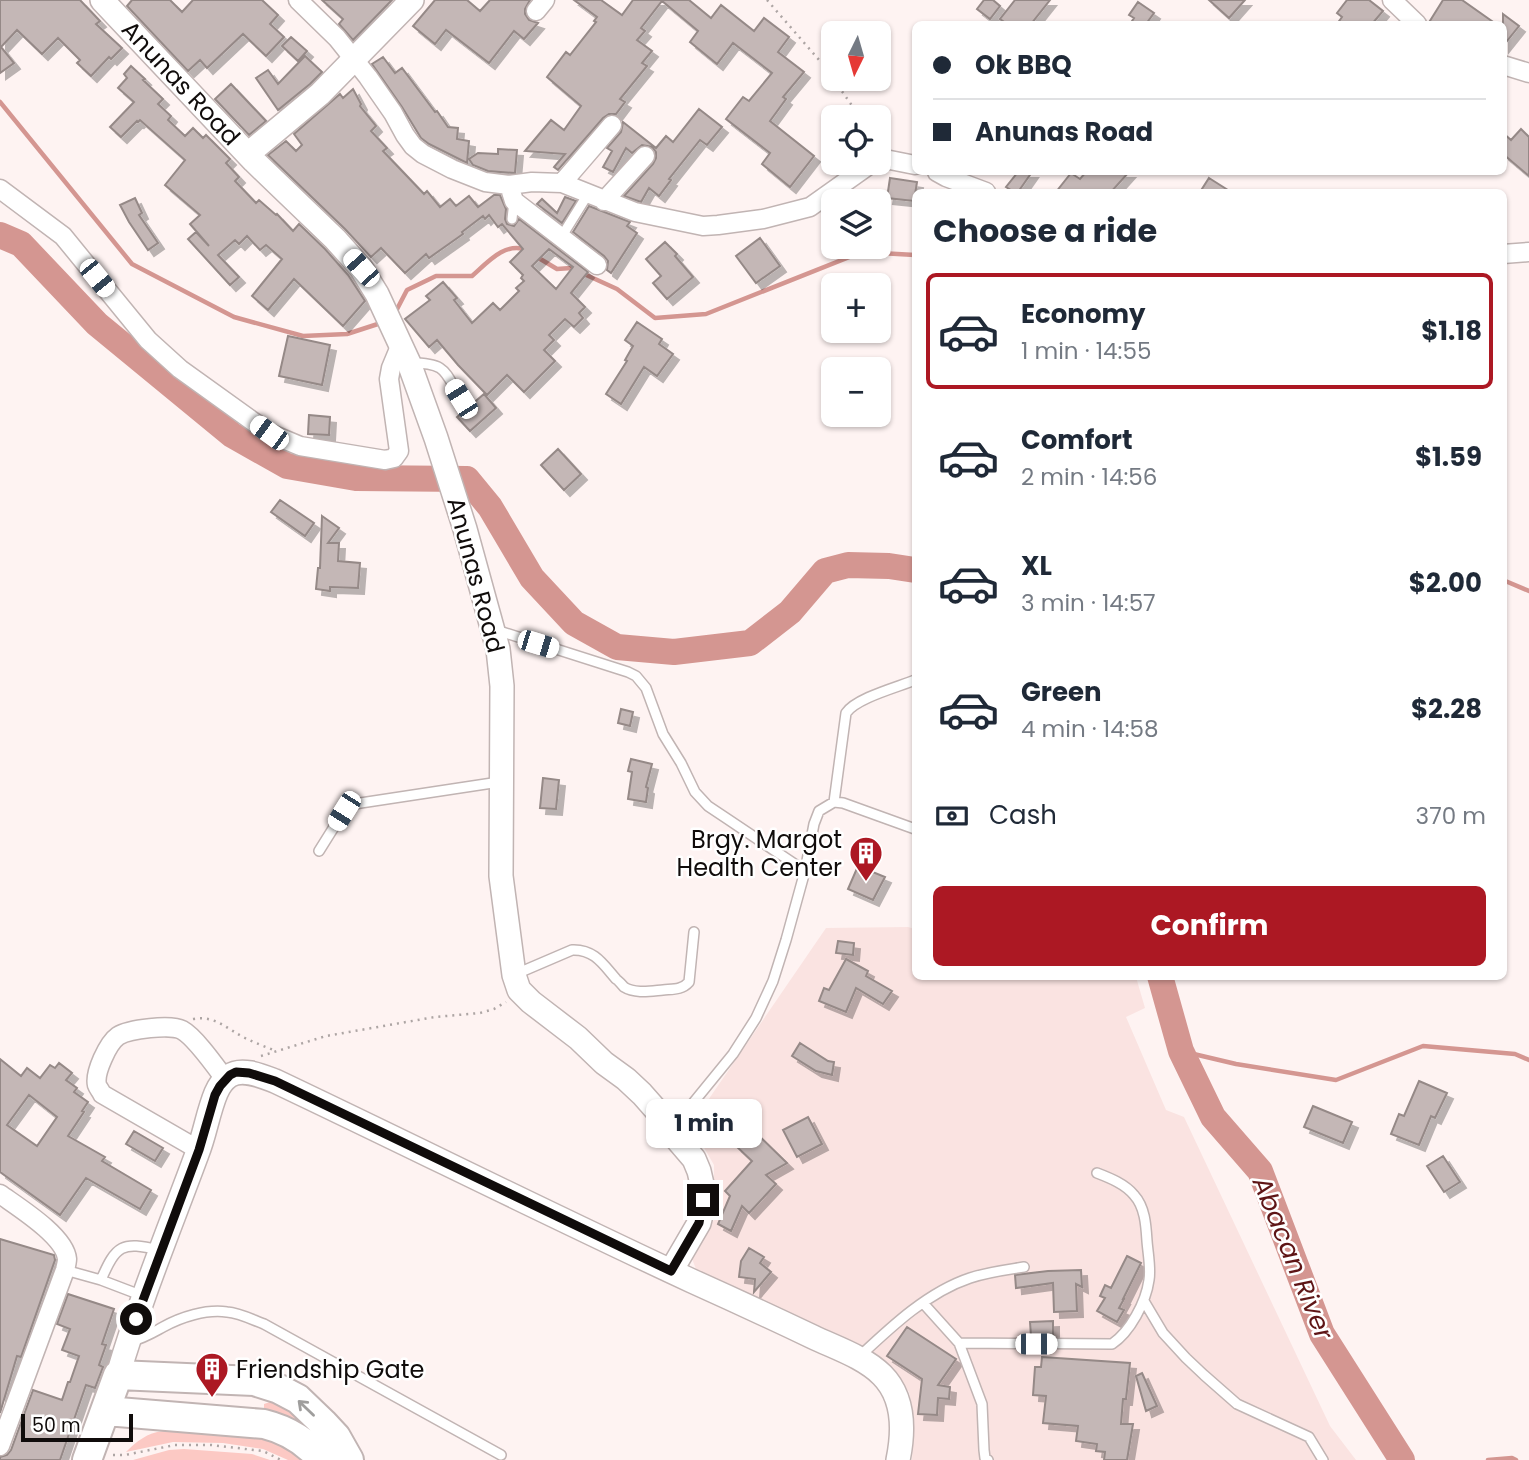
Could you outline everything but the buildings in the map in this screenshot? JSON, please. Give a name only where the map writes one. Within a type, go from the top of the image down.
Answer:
[{"type":"main road","points":[[88,1457],[118,1375],[254,1381],[279,1389],[298,1399],[336,1437],[349,1460]]},
{"type":"main road","points":[[176,1416],[179,1378]]},
{"type":"main road","points":[[247,1422],[254,1381]]},
{"type":"main road","points":[[106,1411],[272,1426],[293,1434],[322,1460]]},
{"type":"street","name":"Anunas Road","points":[[102,0],[361,268],[371,281],[402,348],[436,438],[465,529],[494,630],[501,668],[501,876],[516,982]]},
{"type":"street","points":[[298,0],[337,38],[378,90],[413,146],[422,154],[485,182],[597,265]]},
{"type":"street","points":[[248,154],[303,110],[412,0]]},
{"type":"street","points":[[1392,0],[1414,21]]},
{"type":"street","points":[[1507,66],[1529,73]]},
{"type":"street","points":[[562,183],[612,125]]},
{"type":"street","points":[[596,197],[645,156]]},
{"type":"street","points":[[891,160],[912,164]]},
{"type":"street","points":[[511,201],[531,182],[562,183],[635,212],[662,219],[703,226],[730,224],[810,207],[854,175]]},
{"type":"street","points":[[942,175],[978,189]]},
{"type":"street","points":[[0,189],[63,236],[148,340],[164,355],[269,433],[289,442],[385,460],[394,458],[399,451],[389,379],[391,368],[402,348]]},
{"type":"street","points":[[1507,254],[1529,252]]},
{"type":"street","points":[[516,982],[531,1002],[626,1079],[657,1111],[694,1159],[699,1171],[703,1200],[699,1223],[671,1271]]},
{"type":"street","points":[[199,1150],[102,1094],[97,1084],[98,1072],[106,1053],[118,1036],[126,1032],[181,1029],[231,1076]]},
{"type":"street","points":[[118,1375],[199,1150],[215,1095],[231,1076],[249,1073],[275,1081],[874,1368],[894,1390],[899,1405],[902,1438],[898,1460]]},
{"type":"street","points":[[0,1194],[55,1236],[67,1259],[0,1446]]},
{"type":"lane","points":[[565,230],[596,197]]},
{"type":"lane","points":[[402,348],[439,366],[461,399]]},
{"type":"lane","points":[[494,630],[636,676],[646,688],[663,734],[695,792],[708,806],[805,872]]},
{"type":"lane","points":[[834,802],[846,713],[860,702],[912,681]]},
{"type":"lane","points":[[319,851],[344,811],[354,804],[501,782]]},
{"type":"lane","points":[[670,1131],[733,1054],[756,1018],[773,981],[786,940],[819,811],[834,802],[843,803],[912,829]]},
{"type":"lane","points":[[516,982],[572,950],[582,949],[596,957],[624,987],[645,992],[677,989],[689,982],[694,932]]},
{"type":"lane","points":[[960,1343],[1112,1344],[1123,1337],[1144,1301],[1149,1278],[1147,1234],[1143,1209],[1134,1194],[1097,1172]]},
{"type":"lane","points":[[101,1280],[111,1258],[120,1249],[137,1245],[161,1251]]},
{"type":"lane","points":[[857,1358],[886,1331],[923,1303],[968,1278],[1024,1267]]},
{"type":"lane","points":[[65,1270],[101,1280],[144,1297]]},
{"type":"lane","points":[[1144,1301],[1163,1333],[1212,1383],[1237,1404],[1309,1437],[1323,1460]]},
{"type":"lane","points":[[923,1303],[960,1343],[982,1404],[984,1450],[988,1460]]},
{"type":"lane","points":[[128,1342],[208,1311],[242,1315],[264,1324],[501,1455]]},
{"type":"path","points":[[768,0],[821,64]]},
{"type":"path","points":[[231,1076],[240,1064],[276,1051],[340,1034],[494,1009],[506,1003],[516,982]]},
{"type":"path","points":[[181,1029],[186,1022],[193,1019],[217,1020],[242,1037],[276,1051]]},
{"type":"path","points":[[88,1457],[125,1455],[175,1444],[263,1451],[281,1460]]},
{"type":"shaded area","points":[[826,928],[912,928],[912,980],[1137,980],[1145,1008],[1126,1017],[1166,1110],[1184,1117],[1330,1426],[1356,1460],[912,1460],[914,1419],[909,1392],[879,1358],[699,1277],[691,1256],[714,1220],[714,1165],[691,1125]]},
{"type":"shaded area","points":[[273,1401],[281,1403],[322,1435],[264,1410],[264,1404]]},
{"type":"shaded area","points":[[163,1431],[267,1439],[280,1443],[305,1460],[288,1460],[263,1449],[223,1443],[173,1442],[126,1452],[143,1438]]},
{"type":"shaded area","points":[[169,1450],[252,1454],[270,1460],[133,1460]]},
{"type":"waterway","points":[[0,102],[132,264],[234,317],[303,336],[347,334],[384,322]]},
{"type":"waterway","name":"Abacan River","points":[[0,235],[21,244],[97,324],[232,435],[287,466],[356,478],[467,479],[490,507],[532,578],[574,623],[617,647],[674,652],[750,643],[790,612],[825,571],[848,565],[912,570]]},
{"type":"waterway","points":[[395,313],[407,290],[436,276],[472,276],[504,251],[511,248],[527,250]]},
{"type":"waterway","points":[[537,257],[557,269],[571,268],[617,289],[655,318],[706,314],[862,252],[912,255]]},
{"type":"waterway","points":[[1507,582],[1529,591]]},
{"type":"waterway","name":"Abacan River","points":[[1161,980],[1181,1051],[1213,1117],[1260,1171],[1322,1334],[1402,1460]]},
{"type":"waterway","points":[[1181,1051],[1236,1064],[1336,1080],[1423,1046],[1515,1054],[1529,1060]]},
{"type":"waterway","points":[[1488,1460],[1516,1460]]},
{"type":"place","name":"Brgy. Margot Health Center","points":[[866,883]]},
{"type":"place","name":"Friendship Gate","points":[[212,1399]]},
{"type":"route","points":[[136,1319],[199,1150],[215,1095],[225,1079],[236,1072],[275,1081],[671,1271],[699,1223],[703,1200]]}]
